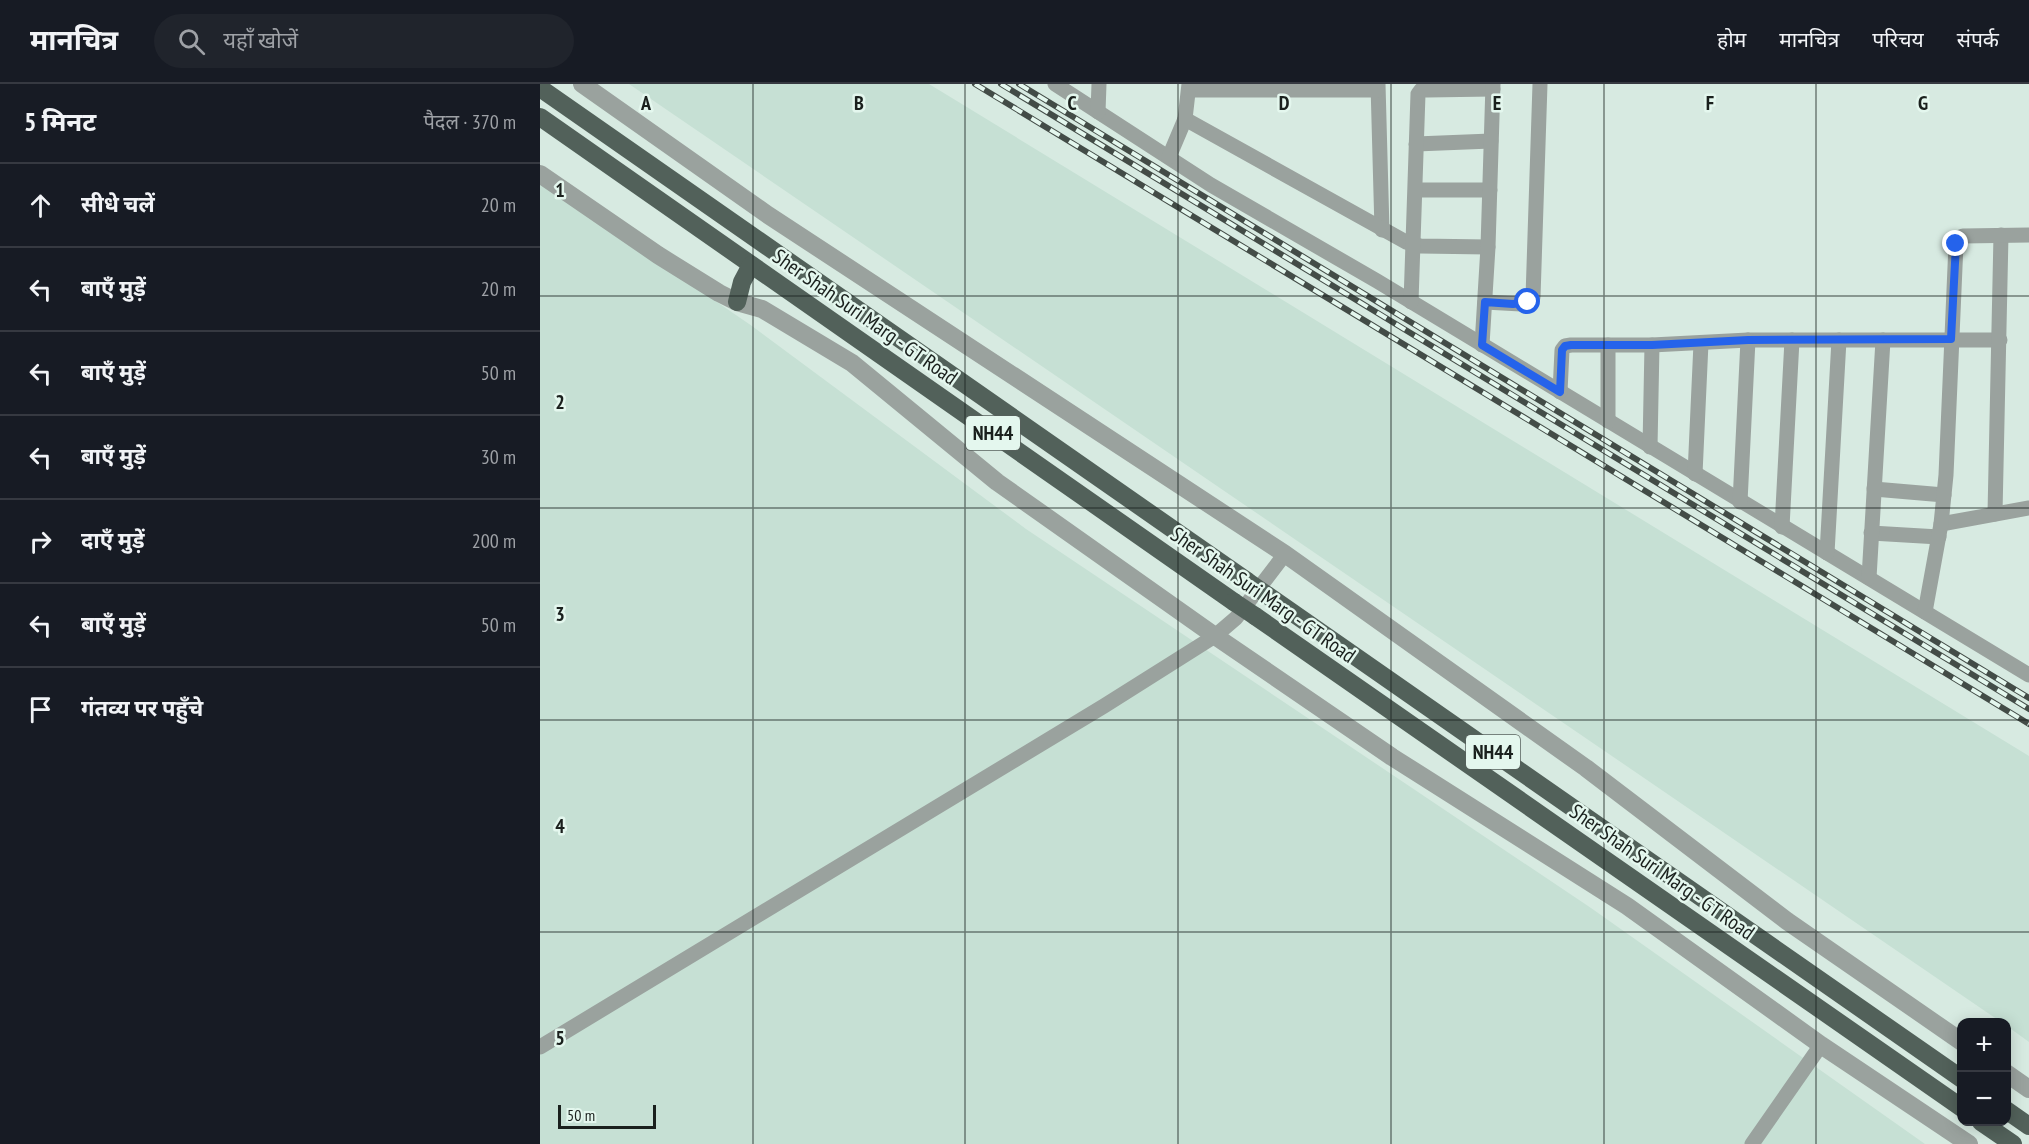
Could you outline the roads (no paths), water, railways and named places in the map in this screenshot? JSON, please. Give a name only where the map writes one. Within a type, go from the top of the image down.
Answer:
[{"type":"highway","name":"Sher Shah Suri Marg - GT Road","points":[[540,88],[1957,1076]]},
{"type":"highway","name":"Sher Shah Suri Marg - GT Road","points":[[540,117],[1957,1105]]},
{"type":"highway","points":[[737,302],[742,282],[751,265]]},
{"type":"highway","points":[[2011,1113],[2029,1126]]},
{"type":"highway","points":[[1987,1126],[2013,1144]]},
{"type":"street","name":"Sher Shah Suri Marg - GT Road","points":[[582,84],[768,215],[1285,554],[1586,768],[1787,921],[1957,1039]]},
{"type":"street","points":[[1055,84],[1211,185],[1411,302],[2029,675]]},
{"type":"street","points":[[1098,112],[1099,84]]},
{"type":"street","points":[[1485,302],[1521,304],[1533,297],[1540,84]]},
{"type":"street","points":[[1169,157],[1185,119],[1189,87],[1378,87],[1382,230]]},
{"type":"street","points":[[1411,302],[1418,94],[1421,90],[1493,87],[1488,247],[1482,345]]},
{"type":"street","points":[[1185,119],[1382,230],[1413,245],[1488,247]]},
{"type":"street","points":[[1416,144],[1491,141]]},
{"type":"street","points":[[540,174],[658,255],[719,293],[737,302],[762,309],[852,363],[997,482],[1215,636],[1392,757],[1627,906],[1821,1045],[1969,1144]]},
{"type":"street","points":[[1416,190],[1490,190]]},
{"type":"street","points":[[1925,612],[1944,495],[1956,244],[1958,238],[1968,235],[2029,235]]},
{"type":"street","points":[[1995,514],[2001,235]]},
{"type":"street","points":[[1560,392],[1561,356],[1565,346],[1652,345],[1748,340],[2000,340]]},
{"type":"street","points":[[1740,502],[1748,340]]},
{"type":"street","points":[[1782,527],[1792,340]]},
{"type":"street","points":[[1827,554],[1839,340]]},
{"type":"street","points":[[1869,578],[1883,340]]},
{"type":"street","points":[[1695,474],[1701,343]]},
{"type":"street","points":[[1608,345],[1608,421]]},
{"type":"street","points":[[1650,447],[1652,345]]},
{"type":"street","points":[[1874,489],[1944,495]]},
{"type":"street","points":[[1871,533],[1940,530],[1995,514],[2029,508]]},
{"type":"street","points":[[540,1047],[1104,706],[1215,636],[1236,618],[1285,554]]},
{"type":"street","points":[[1752,1144],[1821,1045]]},
{"type":"street","points":[[2011,1077],[2029,1089]]},
{"type":"railway","points":[[975,84],[2029,724]]},
{"type":"railway","points":[[1001,84],[2029,709]]},
{"type":"railway","points":[[1019,84],[2029,698]]}]
